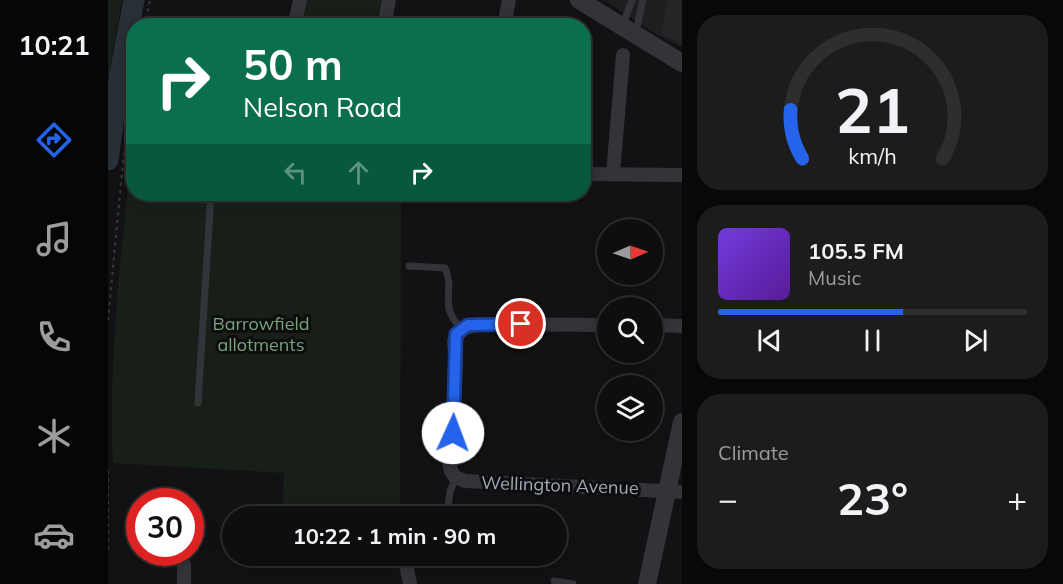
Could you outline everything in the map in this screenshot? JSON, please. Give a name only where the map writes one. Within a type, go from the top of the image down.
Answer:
[{"type":"street","points":[[296,18],[300,0]]},
{"type":"street","points":[[386,18],[389,0]]},
{"type":"street","points":[[506,18],[509,0]]},
{"type":"street","points":[[581,1],[682,63]]},
{"type":"street","points":[[613,174],[622,55]]},
{"type":"street","points":[[591,174],[682,175]]},
{"type":"street","points":[[459,332],[478,324],[597,325]]},
{"type":"street","points":[[663,325],[682,326]]},
{"type":"street","name":"Wellington Avenue","points":[[459,332],[453,433],[448,455],[450,471],[456,478],[465,481],[675,491]]},
{"type":"street","points":[[647,584],[675,491],[682,422]]},
{"type":"street","points":[[184,566],[184,584]]},
{"type":"street","points":[[406,566],[410,584]]},
{"type":"lane","points":[[629,30],[632,0]]},
{"type":"lane","points":[[629,30],[643,0]]},
{"type":"lane","points":[[198,403],[211,201]]},
{"type":"lane","points":[[409,266],[445,268],[449,314],[459,332]]},
{"type":"lane","points":[[448,506],[450,491],[456,478]]},
{"type":"lane","points":[[554,581],[573,584]]},
{"type":"path","points":[[147,18],[150,0]]},
{"type":"path","points":[[108,320],[126,143]]},
{"type":"path","points":[[108,471],[108,553]]},
{"type":"shaded area","points":[[604,0],[682,0],[682,47],[656,34]]},
{"type":"green space","points":[[108,0],[122,0],[108,81]]},
{"type":"green space","points":[[306,0],[382,0],[378,18],[303,18]]},
{"type":"green space","name":"Barrowfield allotments","points":[[127,201],[401,201],[400,506],[282,506],[284,473],[113,463],[114,346]]},
{"type":"building","points":[[668,0],[682,0],[682,45],[661,33]]},
{"type":"waterway","points":[[131,18],[134,0]]},
{"type":"waterway","points":[[108,160],[126,42]]},
{"type":"route","points":[[453,433],[456,334],[468,325],[521,324]]}]
